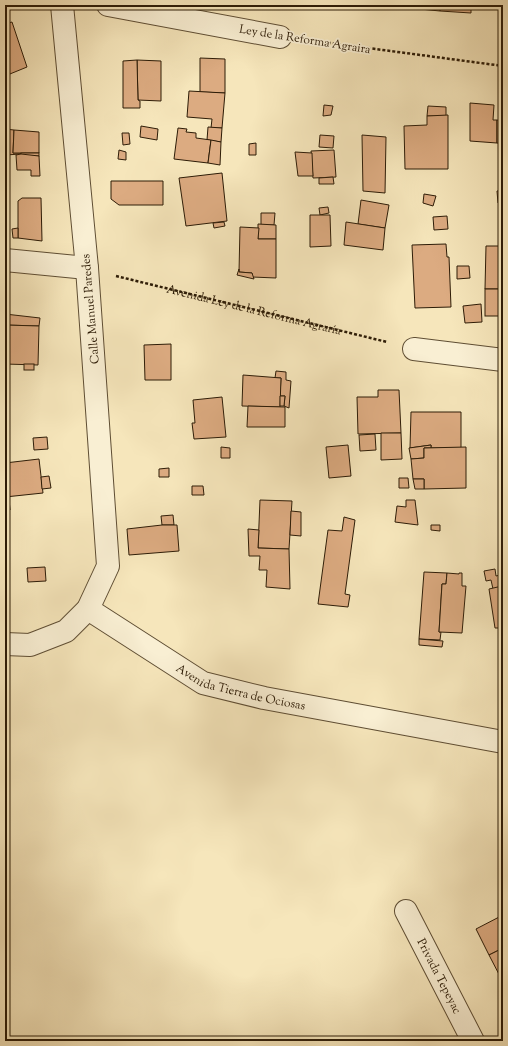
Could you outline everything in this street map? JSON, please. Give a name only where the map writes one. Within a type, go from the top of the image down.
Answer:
[{"type":"street","name":"Calle Manuel Paredes","points":[[62,5],[87,268],[108,566],[88,609]]},
{"type":"street","name":"Ley de la Reforma Agraira","points":[[108,5],[280,37]]},
{"type":"street","points":[[5,260],[87,268]]},
{"type":"street","points":[[414,349],[503,360]]},
{"type":"street","points":[[5,644],[30,645],[66,630],[88,609]]},
{"type":"street","name":"Avenida Tierra de Ociosas","points":[[88,609],[203,683],[264,698],[503,742]]},
{"type":"street","name":"Privada Tepeyac","points":[[406,911],[473,1041]]},
{"type":"path","name":"Ley de la Reforma Agraira","points":[[280,37],[503,66]]},
{"type":"path","name":"Avenida Ley de la Reforma Agraría","points":[[87,268],[414,349]]},
{"type":"building","points":[[408,5],[441,5],[440,11],[420,9],[419,6]]},
{"type":"building","points":[[441,5],[471,5],[471,13],[440,11]]},
{"type":"building","points":[[12,22],[27,67],[5,76],[5,24]]},
{"type":"building","points":[[200,58],[225,59],[225,93],[200,92]]},
{"type":"building","points":[[137,60],[161,61],[161,101],[138,100]]},
{"type":"building","points":[[137,60],[138,100],[140,101],[140,108],[123,108],[123,61]]},
{"type":"building","points":[[189,91],[225,93],[222,128],[211,128],[212,119],[187,117]]},
{"type":"building","points":[[470,103],[494,105],[493,120],[497,120],[497,143],[470,141]]},
{"type":"building","points":[[324,105],[333,106],[331,115],[323,116]]},
{"type":"building","points":[[428,106],[446,107],[446,116],[427,116]]},
{"type":"building","points":[[448,115],[448,169],[405,169],[404,126],[427,125],[427,116]]},
{"type":"building","points":[[497,120],[503,121],[503,144],[497,143]]},
{"type":"building","points":[[141,126],[158,129],[157,140],[140,137]]},
{"type":"building","points":[[208,127],[222,128],[221,142],[207,140]]},
{"type":"building","points":[[178,128],[187,129],[186,132],[196,133],[196,138],[211,140],[208,163],[174,159]]},
{"type":"building","points":[[5,129],[14,130],[13,153],[21,154],[5,155]]},
{"type":"building","points":[[14,130],[39,132],[39,153],[13,153]]},
{"type":"building","points":[[122,133],[129,133],[130,144],[123,145]]},
{"type":"building","points":[[320,135],[334,136],[333,148],[319,147]]},
{"type":"building","points":[[362,135],[386,137],[385,193],[363,191]]},
{"type":"building","points":[[211,140],[221,142],[220,165],[208,163]]},
{"type":"building","points":[[256,143],[256,155],[249,155],[249,144]]},
{"type":"building","points":[[119,150],[126,152],[126,160],[118,159]]},
{"type":"building","points":[[334,150],[336,177],[313,178],[311,151]]},
{"type":"building","points":[[295,152],[312,153],[313,176],[298,176]]},
{"type":"building","points":[[21,153],[39,153],[39,156],[21,156]]},
{"type":"building","points":[[21,154],[39,156],[40,176],[31,176],[31,170],[17,170],[16,155]]},
{"type":"building","points":[[222,173],[227,221],[186,226],[179,178]]},
{"type":"building","points":[[333,177],[334,184],[319,184],[319,178]]},
{"type":"building","points":[[111,181],[163,181],[163,205],[119,205],[111,199]]},
{"type":"building","points":[[503,190],[503,203],[498,203],[497,191]]},
{"type":"building","points":[[424,194],[436,196],[433,206],[423,203]]},
{"type":"building","points":[[22,198],[41,198],[42,241],[18,238],[18,201]]},
{"type":"building","points":[[361,200],[389,205],[385,228],[358,224]]},
{"type":"building","points":[[328,207],[329,213],[320,215],[319,208]]},
{"type":"building","points":[[261,213],[275,213],[274,225],[261,225]]},
{"type":"building","points":[[310,215],[330,215],[331,246],[310,247]]},
{"type":"building","points":[[447,216],[448,229],[434,230],[433,217]]},
{"type":"building","points":[[224,222],[225,226],[214,228],[213,223]]},
{"type":"building","points":[[346,222],[385,228],[383,250],[344,245]]},
{"type":"building","points":[[258,224],[276,225],[276,239],[258,239]]},
{"type":"building","points":[[240,227],[259,228],[258,239],[276,239],[276,278],[252,277],[252,273],[239,272]]},
{"type":"building","points":[[18,228],[18,238],[13,238],[12,229]]},
{"type":"building","points":[[446,244],[447,257],[449,257],[451,307],[415,308],[412,245]]},
{"type":"building","points":[[486,246],[503,246],[503,289],[485,289]]},
{"type":"building","points":[[457,266],[469,266],[470,278],[457,279]]},
{"type":"building","points":[[239,269],[239,272],[252,273],[254,279],[237,275]]},
{"type":"building","points":[[485,289],[503,289],[503,316],[485,316]]},
{"type":"building","points":[[481,304],[482,322],[465,323],[463,306]]},
{"type":"building","points":[[5,314],[40,318],[39,326],[5,325]]},
{"type":"building","points":[[5,325],[39,326],[38,365],[5,364]]},
{"type":"building","points":[[171,344],[171,380],[145,380],[144,345]]},
{"type":"building","points":[[24,364],[34,364],[34,370],[24,370]]},
{"type":"building","points":[[276,371],[286,372],[286,380],[291,381],[289,408],[284,406],[285,396],[280,396],[281,378],[275,378]]},
{"type":"building","points":[[243,375],[281,378],[280,407],[242,406]]},
{"type":"building","points":[[378,390],[399,390],[401,433],[358,434],[357,397],[378,397]]},
{"type":"building","points":[[280,396],[285,396],[284,406],[280,406]]},
{"type":"building","points":[[222,397],[226,437],[194,439],[192,423],[195,423],[193,400]]},
{"type":"building","points":[[248,406],[285,407],[285,427],[247,427]]},
{"type":"building","points":[[411,412],[461,412],[461,448],[431,448],[431,445],[410,448]]},
{"type":"building","points":[[381,433],[401,433],[402,459],[381,460]]},
{"type":"building","points":[[375,434],[376,450],[360,451],[359,435]]},
{"type":"building","points":[[47,437],[48,449],[34,450],[33,438]]},
{"type":"building","points":[[348,445],[351,476],[329,478],[326,447]]},
{"type":"building","points":[[431,445],[431,448],[424,448],[424,458],[411,459],[409,448]]},
{"type":"building","points":[[221,447],[230,448],[230,458],[221,458]]},
{"type":"building","points":[[466,447],[466,488],[424,489],[424,479],[413,479],[411,459],[424,458],[424,448]]},
{"type":"building","points":[[39,459],[43,493],[5,497],[5,463]]},
{"type":"building","points":[[169,468],[169,477],[159,477],[159,469]]},
{"type":"building","points":[[49,476],[51,488],[42,489],[41,477]]},
{"type":"building","points":[[399,478],[408,478],[409,488],[399,488]]},
{"type":"building","points":[[413,479],[424,479],[424,489],[415,489]]},
{"type":"building","points":[[192,486],[203,486],[204,495],[192,495]]},
{"type":"building","points":[[5,499],[9,499],[10,510],[5,511]]},
{"type":"building","points":[[260,500],[292,501],[289,549],[258,548]]},
{"type":"building","points":[[406,500],[415,500],[418,525],[395,522],[397,506],[406,507]]},
{"type":"building","points":[[291,511],[301,512],[301,536],[290,535]]},
{"type":"building","points":[[173,515],[174,525],[162,525],[161,516]]},
{"type":"building","points":[[344,517],[355,520],[345,594],[350,595],[348,607],[318,604],[328,530],[342,531]]},
{"type":"building","points":[[177,525],[179,551],[129,555],[127,529]]},
{"type":"building","points":[[431,525],[440,525],[440,531],[431,530]]},
{"type":"building","points":[[248,529],[259,530],[258,548],[289,549],[290,589],[266,587],[267,570],[259,570],[260,556],[249,556]]},
{"type":"building","points":[[45,567],[46,581],[28,582],[27,568]]},
{"type":"building","points":[[495,569],[496,576],[500,575],[502,586],[493,589],[491,580],[486,581],[484,571]]},
{"type":"building","points":[[424,572],[447,573],[446,584],[442,584],[439,632],[441,632],[440,640],[419,639]]},
{"type":"building","points":[[447,573],[462,573],[462,586],[466,586],[462,633],[439,632],[442,584],[446,584]]},
{"type":"building","points":[[503,574],[503,628],[495,628],[489,589],[502,586],[500,575]]},
{"type":"building","points":[[419,639],[443,641],[442,647],[419,645]]},
{"type":"building","points":[[503,915],[503,937],[501,938],[503,948],[489,955],[476,929]]},
{"type":"building","points":[[503,948],[503,982],[489,955]]}]
